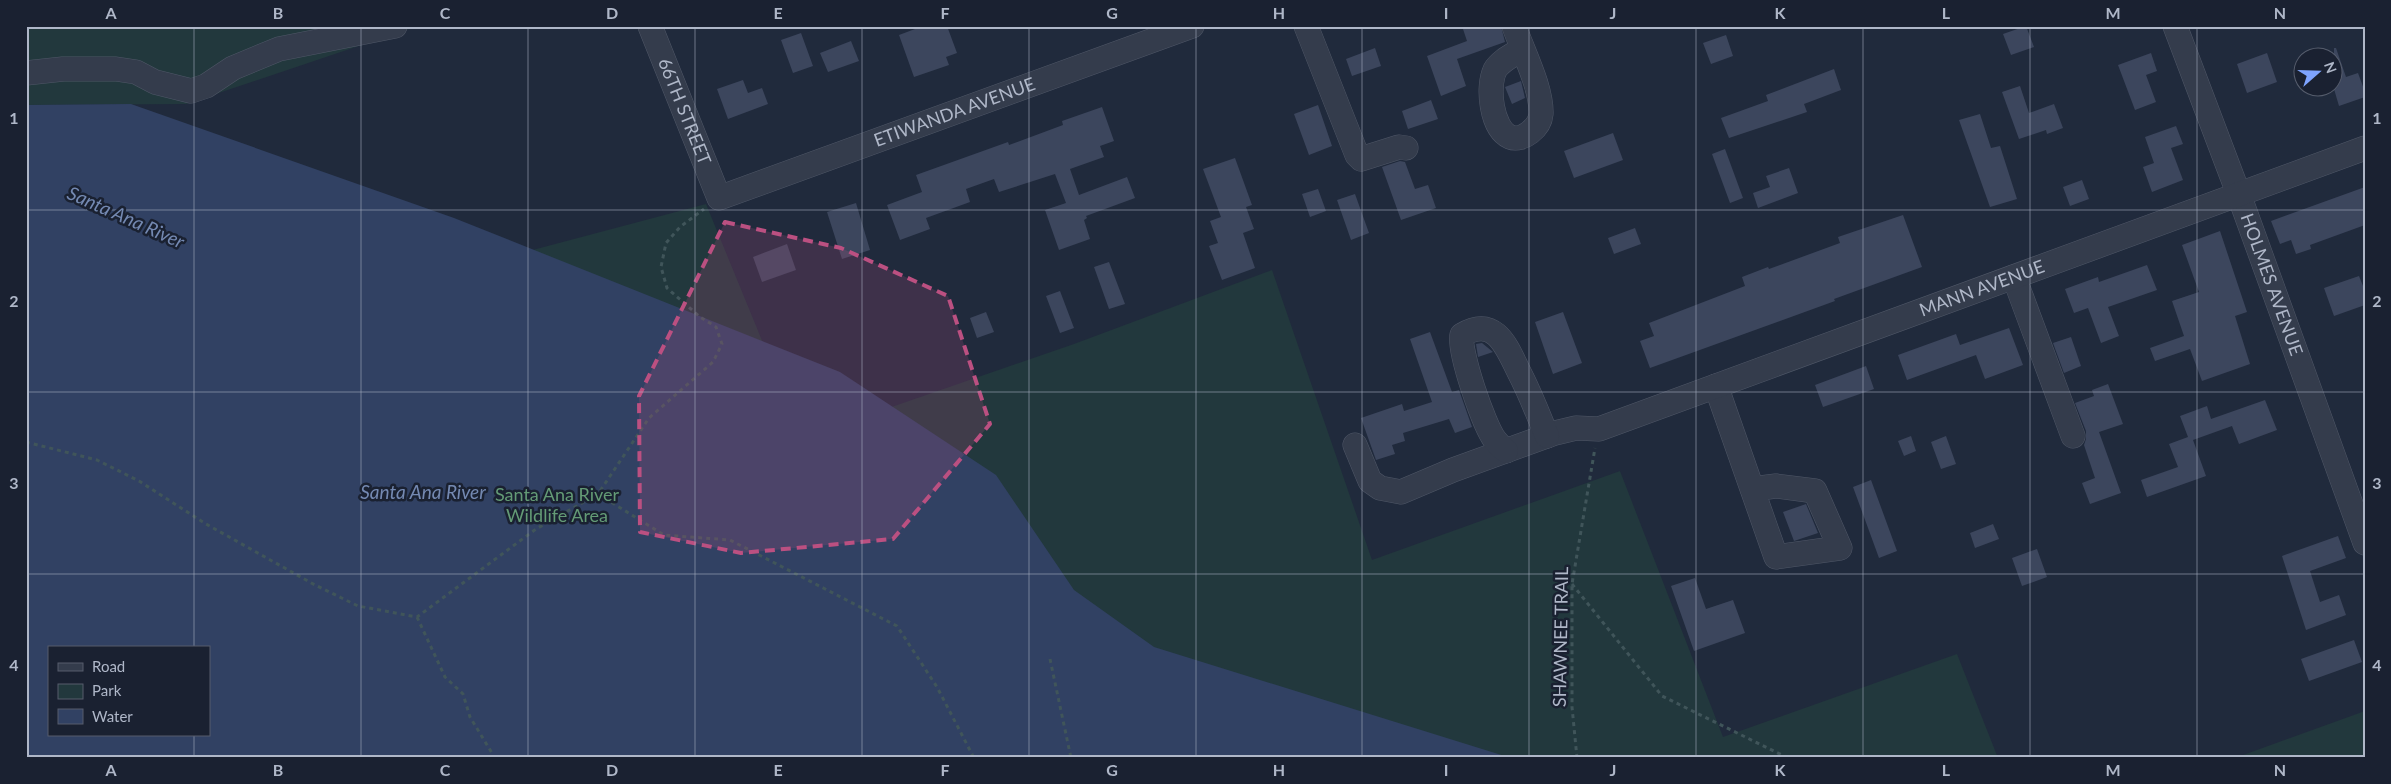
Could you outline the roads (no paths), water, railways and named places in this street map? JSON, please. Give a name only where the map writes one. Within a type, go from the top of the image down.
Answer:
[{"type":"street","points":[[26,73],[63,69],[116,69],[136,72],[155,82],[192,91],[206,86],[233,68],[280,50],[395,26]]},
{"type":"street","name":"66TH STREET","points":[[650,26],[719,198]]},
{"type":"street","name":"ETIWANDA AVENUE","points":[[719,198],[1192,26]]},
{"type":"street","points":[[1306,26],[1357,155],[1361,158],[1399,147],[1406,148]]},
{"type":"street","points":[[1514,26],[1522,49]]},
{"type":"street","name":"HOLMES AVENUE","points":[[2175,26],[2239,195],[2365,543]]},
{"type":"street","name":"MANN AVENUE","points":[[1547,436],[1576,428],[1599,429],[2365,148]]},
{"type":"street","points":[[2014,277],[2073,436]]},
{"type":"street","points":[[1355,445],[1370,481],[1380,488],[1401,492],[1547,436],[1531,394],[1509,348],[1496,334],[1484,328],[1471,330],[1462,335],[1460,342],[1484,418],[1494,440],[1506,451]]},
{"type":"street","points":[[1716,386],[1752,489]]},
{"type":"water","name":"Santa Ana River","points":[[131,104],[454,218],[840,372],[996,475],[1074,590],[1154,647],[1511,758],[26,758],[26,105]]},
{"type":"park label","name":"Santa Ana River Wildlife Area","points":[[557,505]]}]
